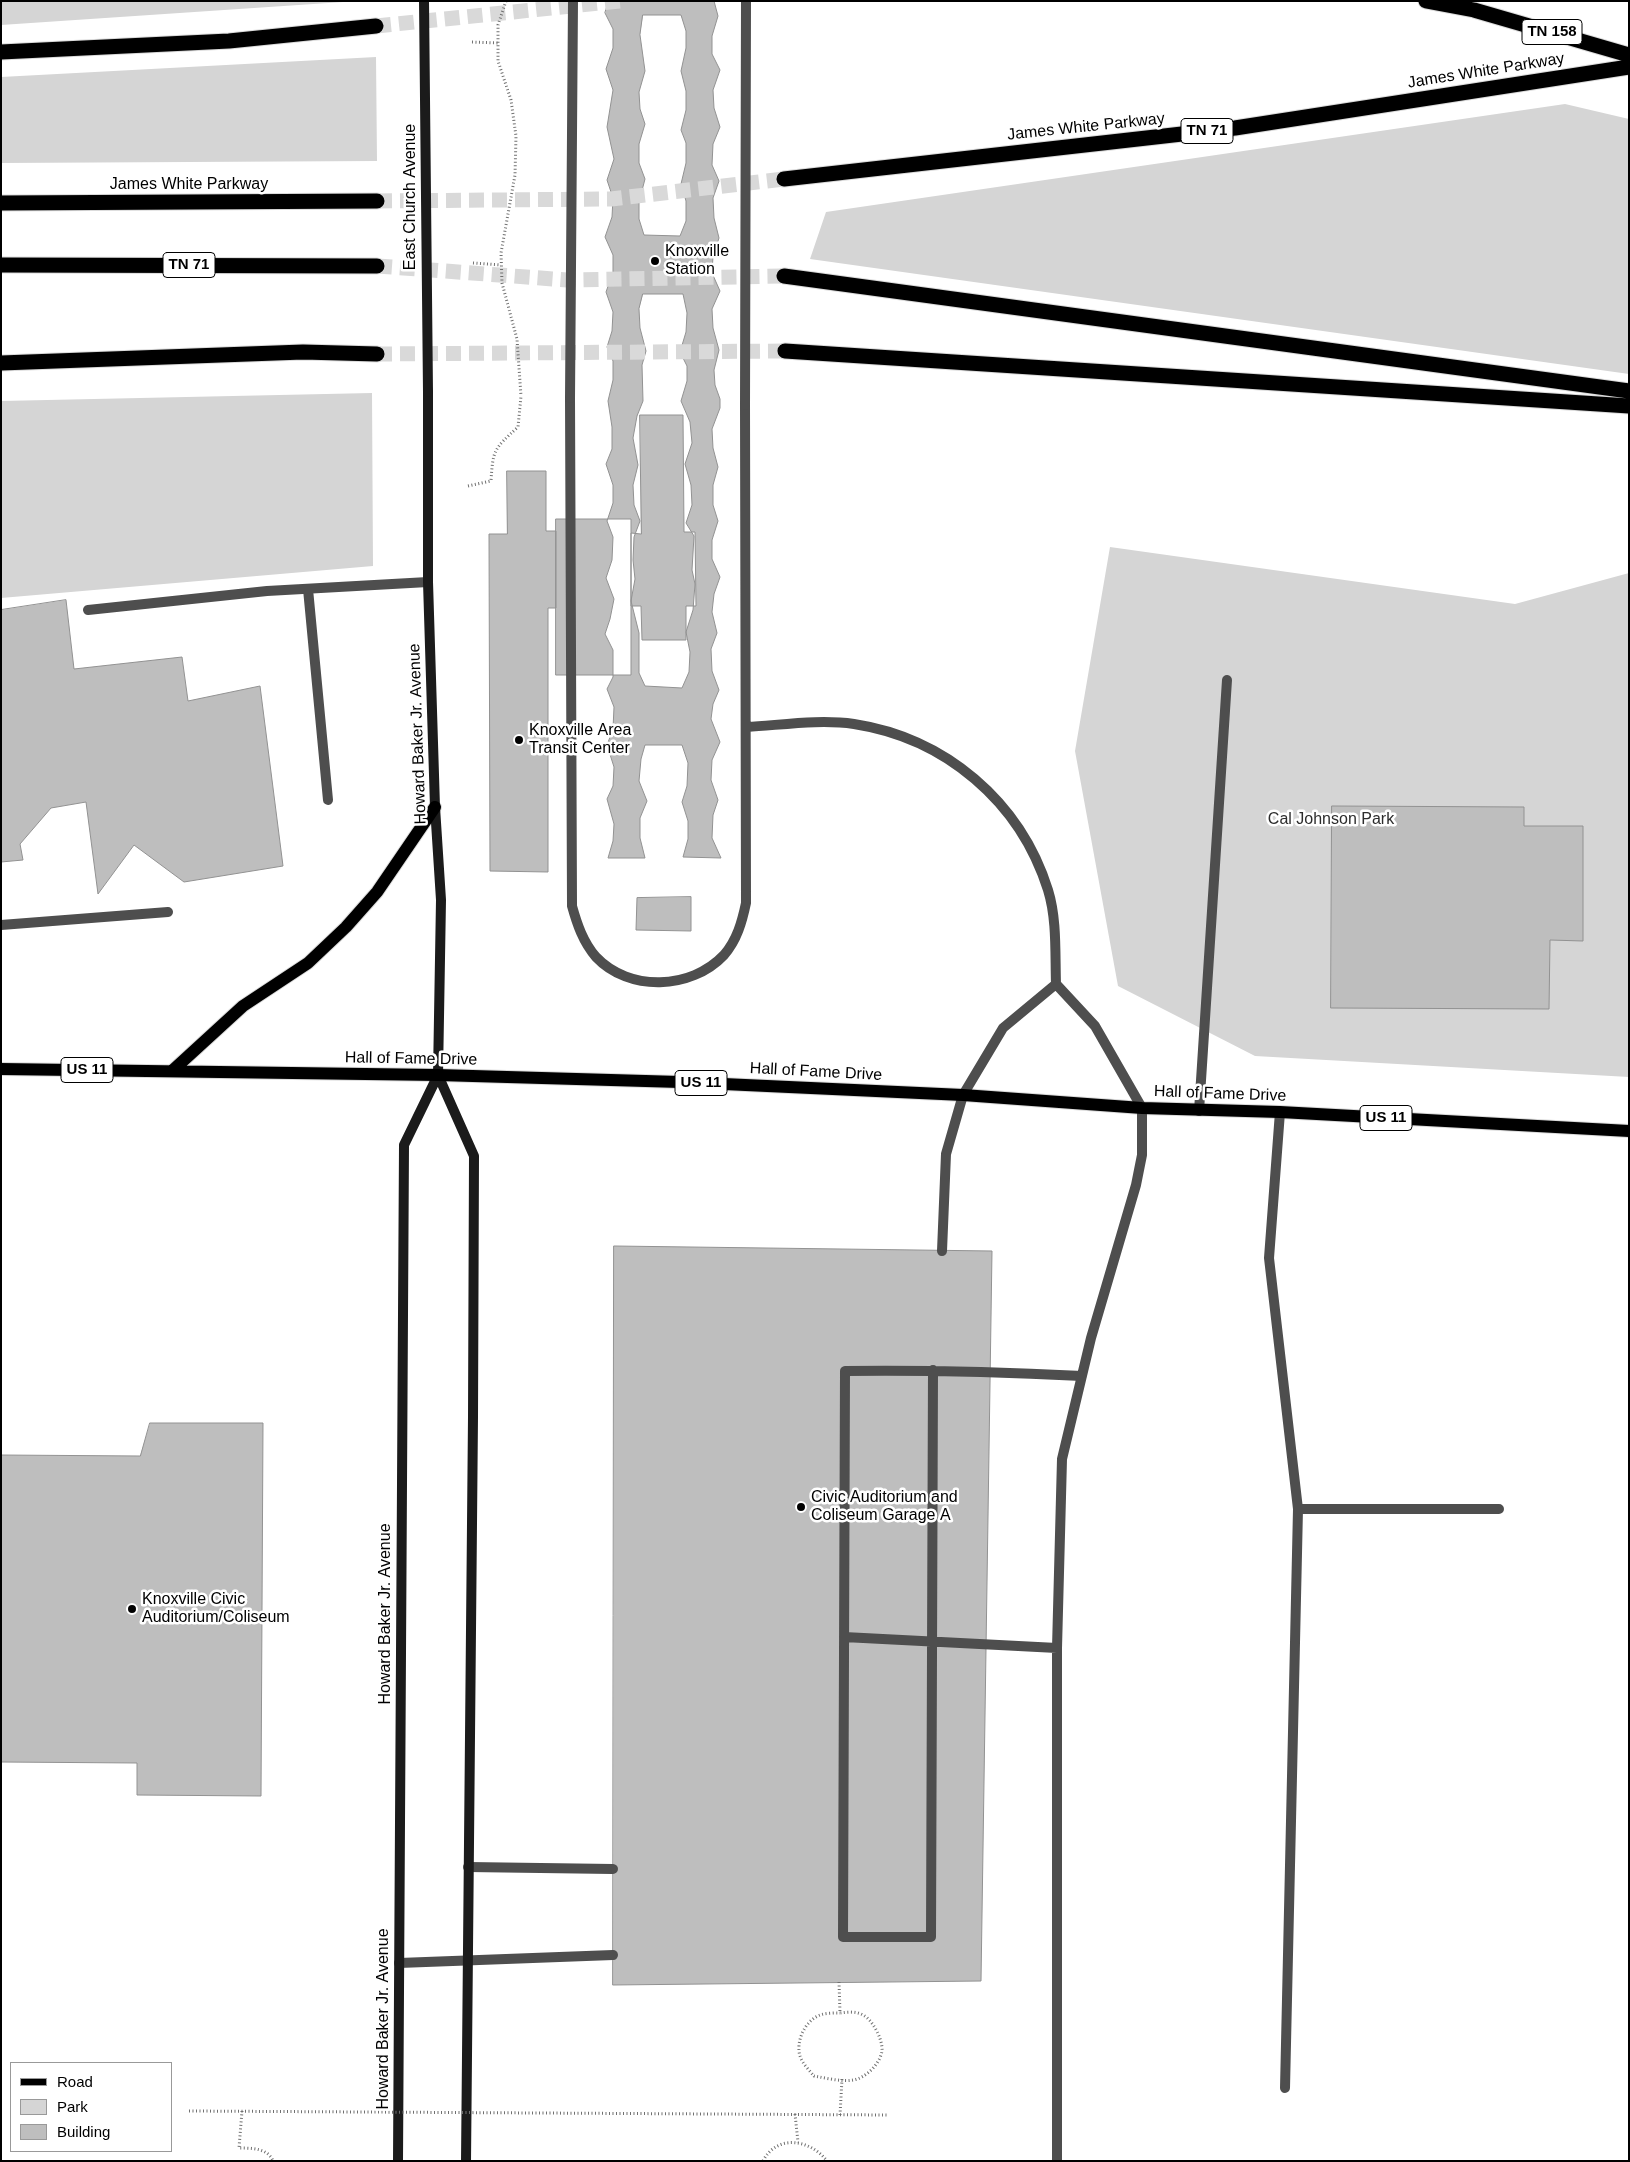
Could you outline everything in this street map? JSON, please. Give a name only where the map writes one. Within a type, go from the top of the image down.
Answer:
[{"type":"highway","name":"TN 158","points":[[1426,1],[1474,10],[1629,55]]},
{"type":"highway","points":[[1,52],[229,41],[376,26]]},
{"type":"highway","name":"James White Parkway","points":[[784,179],[1235,128],[1629,66]]},
{"type":"highway","name":"James White Parkway","points":[[1,203],[377,201]]},
{"type":"highway","name":"TN 71","points":[[1,265],[377,266]]},
{"type":"highway","points":[[784,276],[1629,391]]},
{"type":"highway","points":[[784,351],[1629,406]]},
{"type":"highway","points":[[1,363],[302,352],[378,354]]},
{"type":"main road","points":[[172,1071],[243,1006],[308,963],[346,927],[377,892],[435,807]]},
{"type":"main road","name":"Hall of Fame Drive","points":[[1,1070],[438,1075],[680,1082],[963,1095],[1199,1111],[1280,1112],[1629,1130]]},
{"type":"street","name":"East Church Avenue","points":[[424,1],[428,392]]},
{"type":"street","name":"Howard Baker Jr. Avenue","points":[[398,2161],[404,1145],[438,1075],[441,900],[435,807],[428,582],[428,392]]},
{"type":"street","name":"Howard Baker Jr. Avenue","points":[[438,1075],[474,1156],[474,1417],[466,2161]]},
{"type":"lane","points":[[573,1],[570,398],[572,906],[580,934],[596,957],[619,974],[646,982],[674,982],[701,972],[724,955],[739,932],[746,903],[746,1]]},
{"type":"lane","points":[[88,610],[267,591],[428,582]]},
{"type":"lane","points":[[308,589],[328,800]]},
{"type":"lane","points":[[1199,1111],[1227,680]]},
{"type":"lane","points":[[747,727],[805,723],[853,724],[900,735],[941,753],[984,786],[1015,822],[1032,850],[1048,891],[1054,926],[1056,984],[1095,1026],[1142,1108],[1141,1162],[1091,1338],[1062,1460],[1056,1648],[1057,2161]]},
{"type":"lane","points":[[1,925],[168,912]]},
{"type":"lane","points":[[942,1251],[946,1154],[963,1095],[1003,1028],[1056,984]]},
{"type":"lane","points":[[1280,1112],[1269,1258],[1298,1509],[1285,2088]]},
{"type":"lane","points":[[933,1370],[931,1937],[843,1937],[845,1371],[933,1370],[1082,1376]]},
{"type":"lane","points":[[1298,1509],[1499,1509]]},
{"type":"lane","points":[[844,1637],[1056,1648]]},
{"type":"lane","points":[[468,1867],[613,1869]]},
{"type":"lane","points":[[399,1963],[613,1956]]},
{"type":"path","points":[[468,486],[491,481],[492,456],[500,444],[518,427],[521,396],[517,339],[502,283],[501,265],[501,253],[515,175],[516,136],[511,100],[498,61],[498,25],[506,1]]},
{"type":"path","points":[[472,42],[498,43]]},
{"type":"path","points":[[473,262],[501,265]]},
{"type":"path","points":[[840,1982],[840,2013]]},
{"type":"path","points":[[854,2012],[864,2015],[873,2024],[880,2039],[882,2051],[876,2064],[865,2076],[853,2080],[814,2076],[804,2065],[798,2050],[801,2034],[808,2024],[820,2015],[840,2013],[854,2012]]},
{"type":"path","points":[[840,2114],[842,2079]]},
{"type":"path","points":[[242,2110],[239,2148],[258,2149],[271,2157],[272,2161]]},
{"type":"path","points":[[188,2111],[888,2115]]},
{"type":"path","points":[[795,2114],[798,2142]]},
{"type":"path","points":[[762,2161],[774,2148],[785,2143],[798,2142],[810,2145],[820,2152],[827,2161]]},
{"type":"green space","points":[[1,1],[358,1],[1,25]]},
{"type":"green space","points":[[376,57],[377,161],[1,163],[1,77]]},
{"type":"green space","points":[[1565,104],[1629,119],[1629,374],[810,259],[826,212]]},
{"type":"green space","points":[[372,393],[373,566],[1,598],[1,401]]},
{"type":"green space","name":"Cal Johnson Park","points":[[1110,547],[1515,604],[1629,573],[1629,1077],[1255,1056],[1118,986],[1075,751]]},
{"type":"building","points":[[609,1],[714,1],[718,16],[712,36],[712,54],[720,70],[713,90],[714,108],[720,127],[713,144],[712,165],[719,181],[713,198],[714,218],[719,238],[713,256],[712,273],[720,291],[712,309],[713,328],[719,350],[714,370],[720,408],[712,429],[713,448],[718,467],[713,485],[713,505],[718,521],[712,540],[712,559],[720,577],[714,594],[712,612],[717,633],[711,649],[712,671],[719,690],[713,704],[711,719],[720,742],[712,760],[711,780],[718,800],[713,815],[712,838],[721,858],[683,857],[688,839],[688,821],[682,802],[687,786],[688,763],[682,745],[645,745],[641,759],[639,781],[647,801],[640,818],[640,838],[645,858],[608,858],[613,841],[614,824],[607,799],[613,786],[614,767],[607,745],[613,729],[614,707],[607,689],[613,677],[613,650],[605,634],[614,599],[606,578],[612,560],[613,537],[607,521],[613,503],[613,485],[606,464],[612,449],[612,427],[608,401],[613,380],[613,361],[607,347],[612,331],[613,312],[606,292],[613,272],[613,255],[605,237],[612,217],[613,198],[607,180],[614,159],[607,127],[613,90],[606,69],[613,48],[613,29],[605,13]],"holes":[[[643,15],[681,15],[686,31],[686,48],[681,71],[686,91],[686,110],[681,130],[686,143],[686,163],[681,184],[686,201],[686,221],[680,236],[644,235],[639,219],[639,202],[645,179],[639,163],[639,144],[645,124],[640,109],[639,92],[645,71],[640,35]],[[643,294],[683,294],[687,313],[686,332],[680,352],[687,366],[687,381],[681,401],[690,422],[692,443],[685,464],[691,485],[692,505],[686,523],[694,536],[692,570],[695,584],[693,610],[686,632],[690,652],[689,672],[682,688],[645,686],[639,673],[639,633],[631,601],[635,579],[633,560],[634,537],[640,521],[634,505],[633,485],[638,465],[633,438],[637,416],[643,401],[642,365],[646,351],[640,328],[639,309]]]},
{"type":"building","points":[[640,415],[683,415],[684,532],[695,532],[696,606],[686,606],[686,640],[642,640],[641,606],[631,606],[631,533],[641,534]]},
{"type":"building","name":"Knoxville Area Transit Center","points":[[507,471],[546,471],[546,531],[556,531],[556,608],[548,608],[548,872],[490,871],[489,534],[507,534]]},
{"type":"building","points":[[556,519],[631,519],[631,675],[556,675]]},
{"type":"building","points":[[66,600],[74,669],[182,657],[188,701],[260,686],[283,866],[184,882],[134,845],[98,894],[86,802],[51,808],[20,844],[23,860],[1,862],[1,610]]},
{"type":"building","points":[[1332,806],[1524,807],[1524,826],[1583,826],[1583,941],[1550,940],[1549,1009],[1331,1008]]},
{"type":"building","points":[[691,897],[691,931],[636,930],[637,898]]},
{"type":"building","name":"Civic Auditorium and Coliseum Garage A","points":[[614,1246],[992,1251],[981,1981],[613,1985]]},
{"type":"building","name":"Knoxville Civic Auditorium/Coliseum","points":[[150,1423],[263,1423],[261,1796],[137,1795],[137,1763],[1,1762],[1,1455],[140,1456]]},
{"type":"tunnel","points":[[376,26],[620,1]]},
{"type":"tunnel","points":[[377,201],[611,199],[784,179]]},
{"type":"tunnel","points":[[377,266],[567,280],[784,276]]},
{"type":"tunnel","points":[[377,354],[785,351]]},
{"type":"place","name":"Knoxville Station","points":[[655,261]]},
{"type":"place","name":"Knoxville Area Transit Center","points":[[519,740]]},
{"type":"place","name":"Civic Auditorium and Coliseum Garage A","points":[[801,1507]]},
{"type":"place","name":"Knoxville Civic Auditorium/Coliseum","points":[[132,1609]]}]
